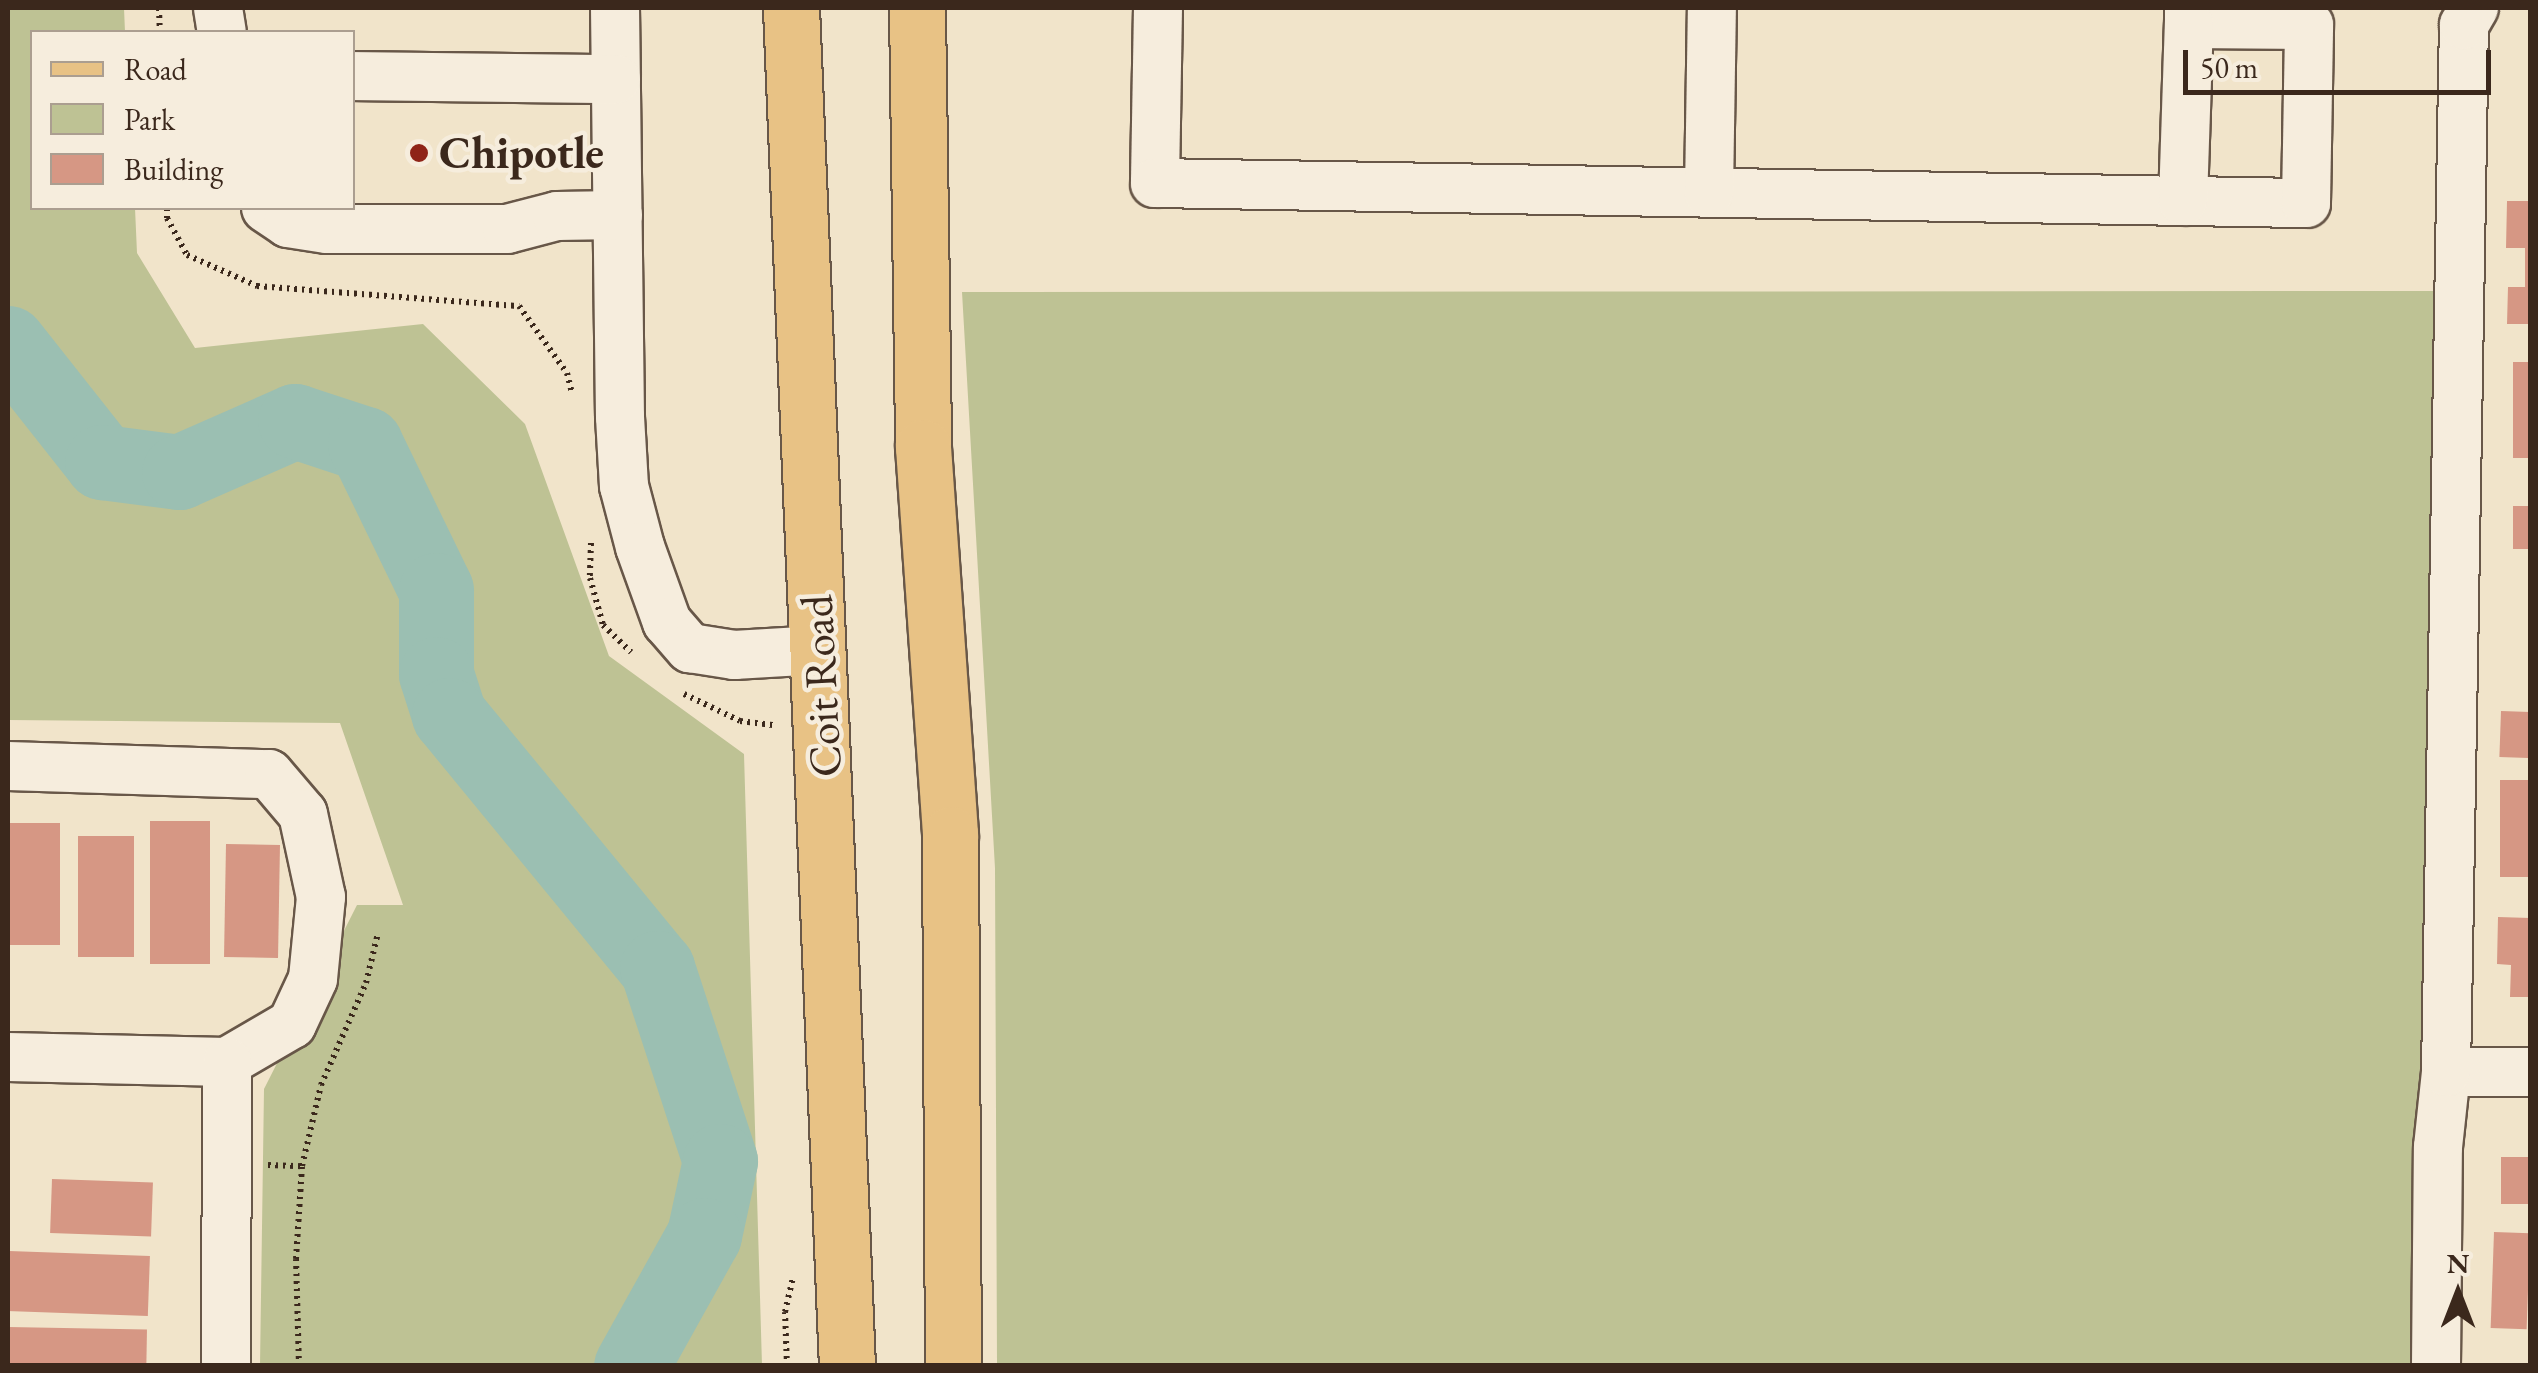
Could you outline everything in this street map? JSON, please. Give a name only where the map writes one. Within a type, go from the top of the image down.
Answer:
[{"type":"main road","name":"Coit Road","points":[[790,8],[846,1366]]},
{"type":"main road","points":[[918,8],[922,448],[950,834],[953,1366]]},
{"type":"street","points":[[616,8],[624,486],[667,622],[690,648],[734,654],[819,650]]},
{"type":"street","points":[[1158,8],[1155,183],[1709,192],[2183,201],[2306,203],[2309,25],[2189,16],[2183,201]]},
{"type":"street","points":[[1709,192],[1712,8]]},
{"type":"street","points":[[2436,1366],[2438,1147],[2446,1072],[2464,25],[2474,8]]},
{"type":"street","points":[[355,76],[616,79]]},
{"type":"street","points":[[355,105],[520,104],[562,78]]},
{"type":"street","points":[[355,208],[518,206],[557,216]]},
{"type":"street","points":[[269,210],[288,222],[327,230],[507,229],[557,216],[618,215]]},
{"type":"street","points":[[8,766],[270,774],[303,814],[321,897],[312,979],[292,1024],[228,1062],[8,1057]]},
{"type":"street","points":[[226,1366],[228,1062]]},
{"type":"street","points":[[2446,1072],[2530,1072]]},
{"type":"path","points":[[167,210],[167,218],[187,255],[257,286],[519,306],[567,373],[576,407]]},
{"type":"path","points":[[592,527],[590,578],[603,625],[642,664]]},
{"type":"path","points":[[673,686],[740,721],[777,726],[779,744]]},
{"type":"path","points":[[298,1366],[296,1260],[302,1166],[320,1085],[366,983],[378,933]]},
{"type":"path","points":[[787,1366],[785,1312],[796,1262]]},
{"type":"green space","points":[[8,8],[124,8],[125,30],[30,30],[30,210],[135,210],[137,253],[195,348],[423,324],[525,424],[609,656],[744,754],[762,1365],[260,1365],[264,1089],[357,905],[403,905],[340,723],[8,720]]},
{"type":"green space","points":[[2435,291],[2418,1365],[997,1365],[995,868],[962,292]]},
{"type":"building","points":[[2507,201],[2530,201],[2530,324],[2507,324],[2508,287],[2525,287],[2525,248],[2506,248]]},
{"type":"building","points":[[2513,362],[2530,362],[2530,458],[2513,458]]},
{"type":"building","points":[[2513,506],[2530,506],[2530,549],[2513,549]]},
{"type":"building","points":[[2501,711],[2530,712],[2528,758],[2499,757]]},
{"type":"building","points":[[2500,780],[2530,780],[2530,877],[2500,877]]},
{"type":"building","points":[[150,821],[210,821],[210,964],[150,964]]},
{"type":"building","points":[[8,823],[60,823],[60,945],[8,945]]},
{"type":"building","points":[[78,836],[134,836],[134,957],[78,957]]},
{"type":"building","points":[[226,844],[280,845],[278,958],[224,957]]},
{"type":"building","points":[[2498,917],[2530,918],[2530,997],[2510,997],[2511,965],[2497,964]]},
{"type":"building","points":[[2501,1157],[2530,1157],[2530,1204],[2501,1204]]},
{"type":"building","points":[[52,1179],[153,1183],[151,1236],[50,1233]]},
{"type":"building","points":[[2494,1232],[2530,1233],[2527,1329],[2491,1328]]},
{"type":"building","points":[[9,1251],[150,1256],[148,1316],[8,1311]]},
{"type":"building","points":[[8,1327],[147,1329],[146,1366],[8,1366]]},
{"type":"waterway","points":[[8,343],[102,462],[179,472],[295,421],[365,444],[436,590],[436,674],[449,715],[657,968],[720,1161],[704,1235],[631,1366]]},
{"type":"place","name":"Chipotle","points":[[419,153]]}]
